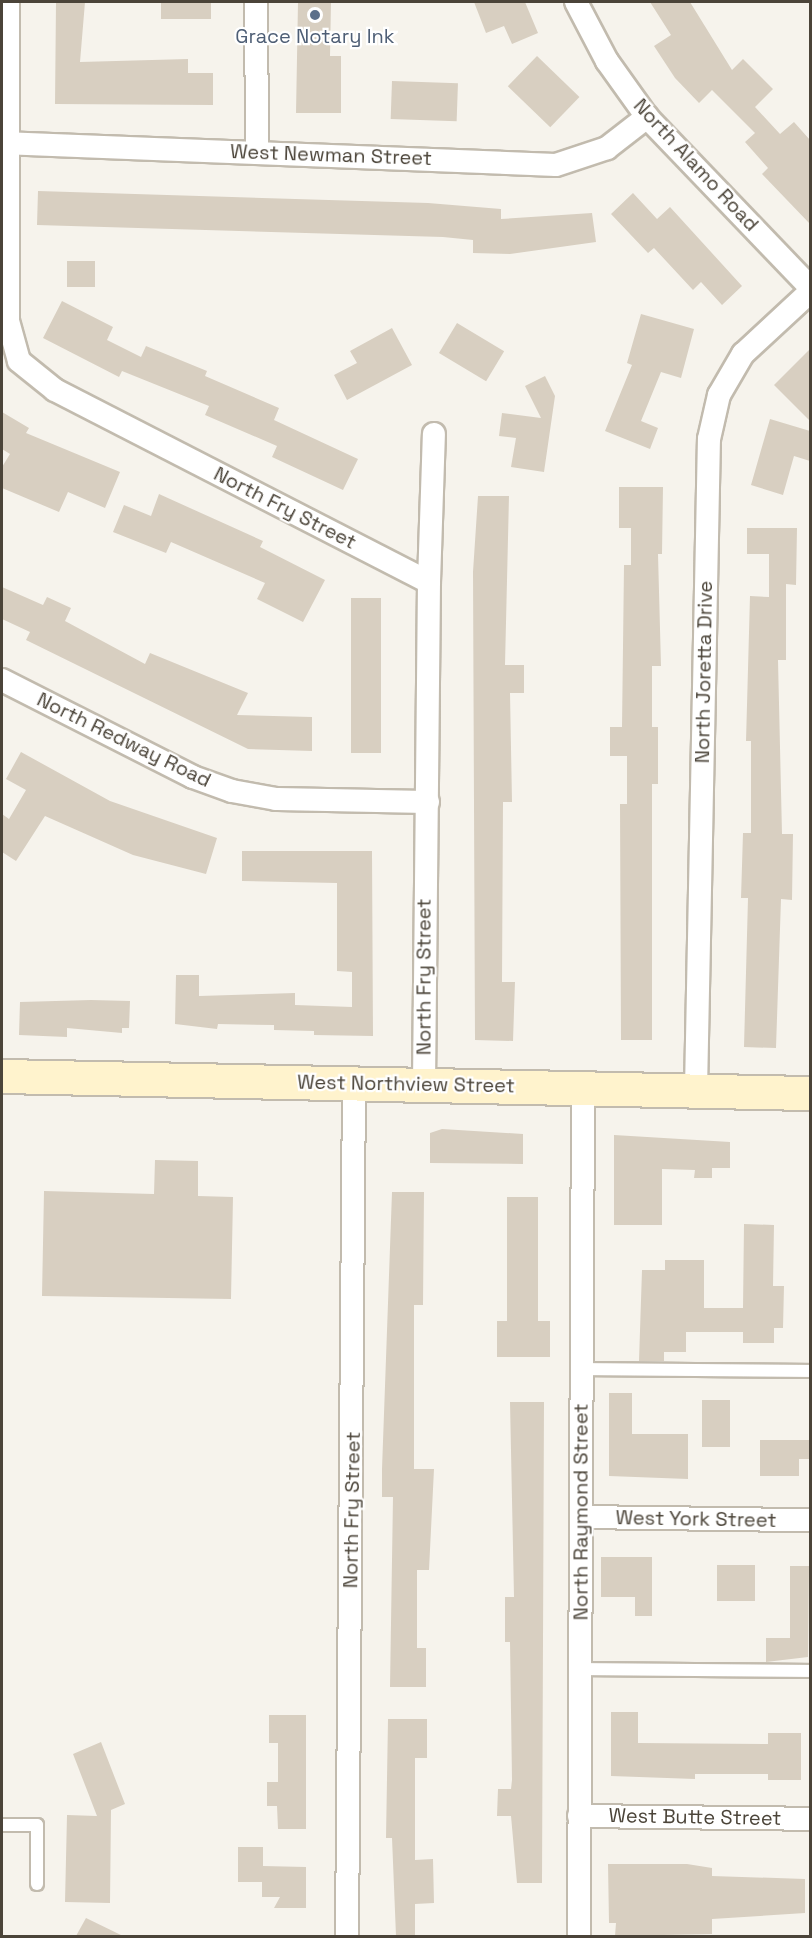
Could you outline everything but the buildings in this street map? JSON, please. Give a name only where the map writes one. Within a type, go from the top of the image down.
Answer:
[{"type":"street","name":"North Fry Street","points":[[8,2],[5,143],[8,321],[19,361],[55,390],[429,582],[424,1085]]},
{"type":"street","points":[[256,2],[257,153]]},
{"type":"street","name":"North Alamo Road","points":[[576,2],[607,61],[647,117],[810,289]]},
{"type":"street","name":"West Newman Street","points":[[5,143],[556,165],[607,148],[647,117]]},
{"type":"street","name":"North Joretta Drive","points":[[696,1090],[709,439],[719,395],[743,354],[810,289]]},
{"type":"street","points":[[429,582],[434,434]]},
{"type":"street","name":"North Redway Road","points":[[2,681],[193,777],[232,791],[276,798],[428,802]]},
{"type":"street","name":"West Northview Street","points":[[2,1076],[810,1093]]},
{"type":"street","name":"North Fry Street","points":[[347,1936],[354,1083]]},
{"type":"street","name":"North Raymond Street","points":[[579,1936],[583,1087]]},
{"type":"street","name":"West York Street","points":[[581,1517],[810,1520]]},
{"type":"street","name":"West Butte Street","points":[[579,1816],[810,1819]]},
{"type":"lane","points":[[581,1369],[810,1371]]},
{"type":"lane","points":[[580,1669],[810,1671]]},
{"type":"lane","points":[[2,1825],[37,1825],[37,1884]]},
{"type":"place","name":"Grace Notary Ink","points":[[315,15]]}]
